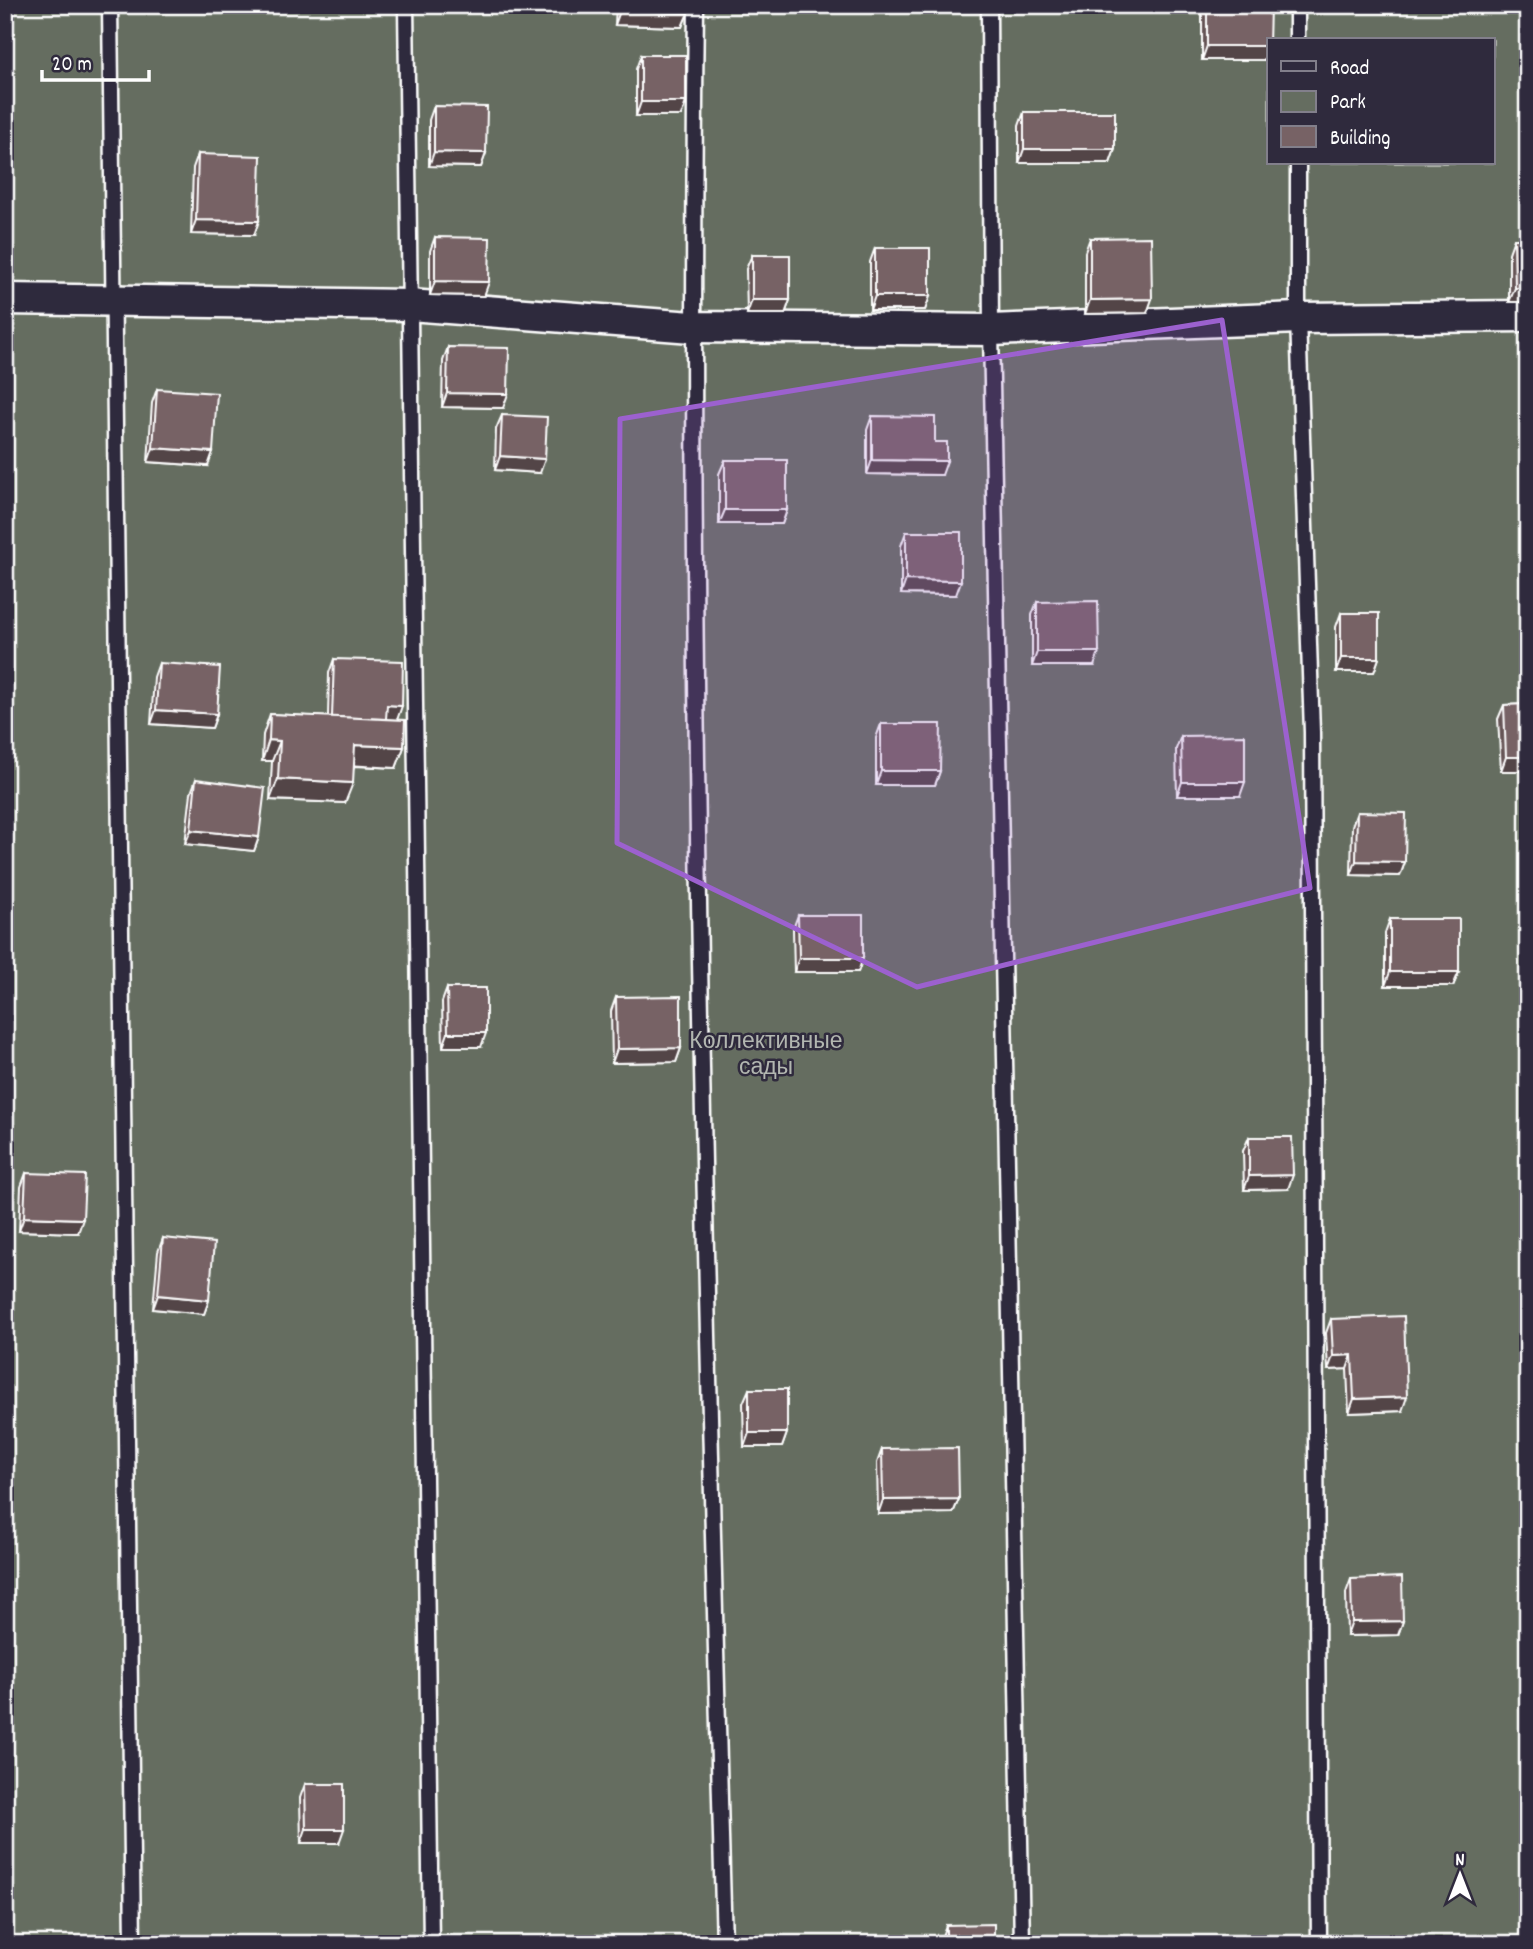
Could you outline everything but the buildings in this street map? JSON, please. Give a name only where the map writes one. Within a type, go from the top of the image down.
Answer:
[{"type":"street","points":[[5,299],[410,305],[692,327],[991,330],[1298,318],[1528,316]]},
{"type":"lane","points":[[110,5],[116,299],[133,1944]]},
{"type":"lane","points":[[406,5],[431,1944]]},
{"type":"lane","points":[[696,5],[692,327],[704,1255],[724,1944]]},
{"type":"lane","points":[[989,5],[991,330],[1022,1944]]},
{"type":"lane","points":[[1297,5],[1297,38]]},
{"type":"lane","points":[[1298,164],[1298,318],[1312,732],[1319,1944]]},
{"type":"highlighted area","points":[[1222,320],[1310,888],[917,987],[617,843],[620,419]]},
{"type":"green space","name":"Коллективные сады","points":[[5,5],[1528,5],[1528,1944],[5,1944]]}]
